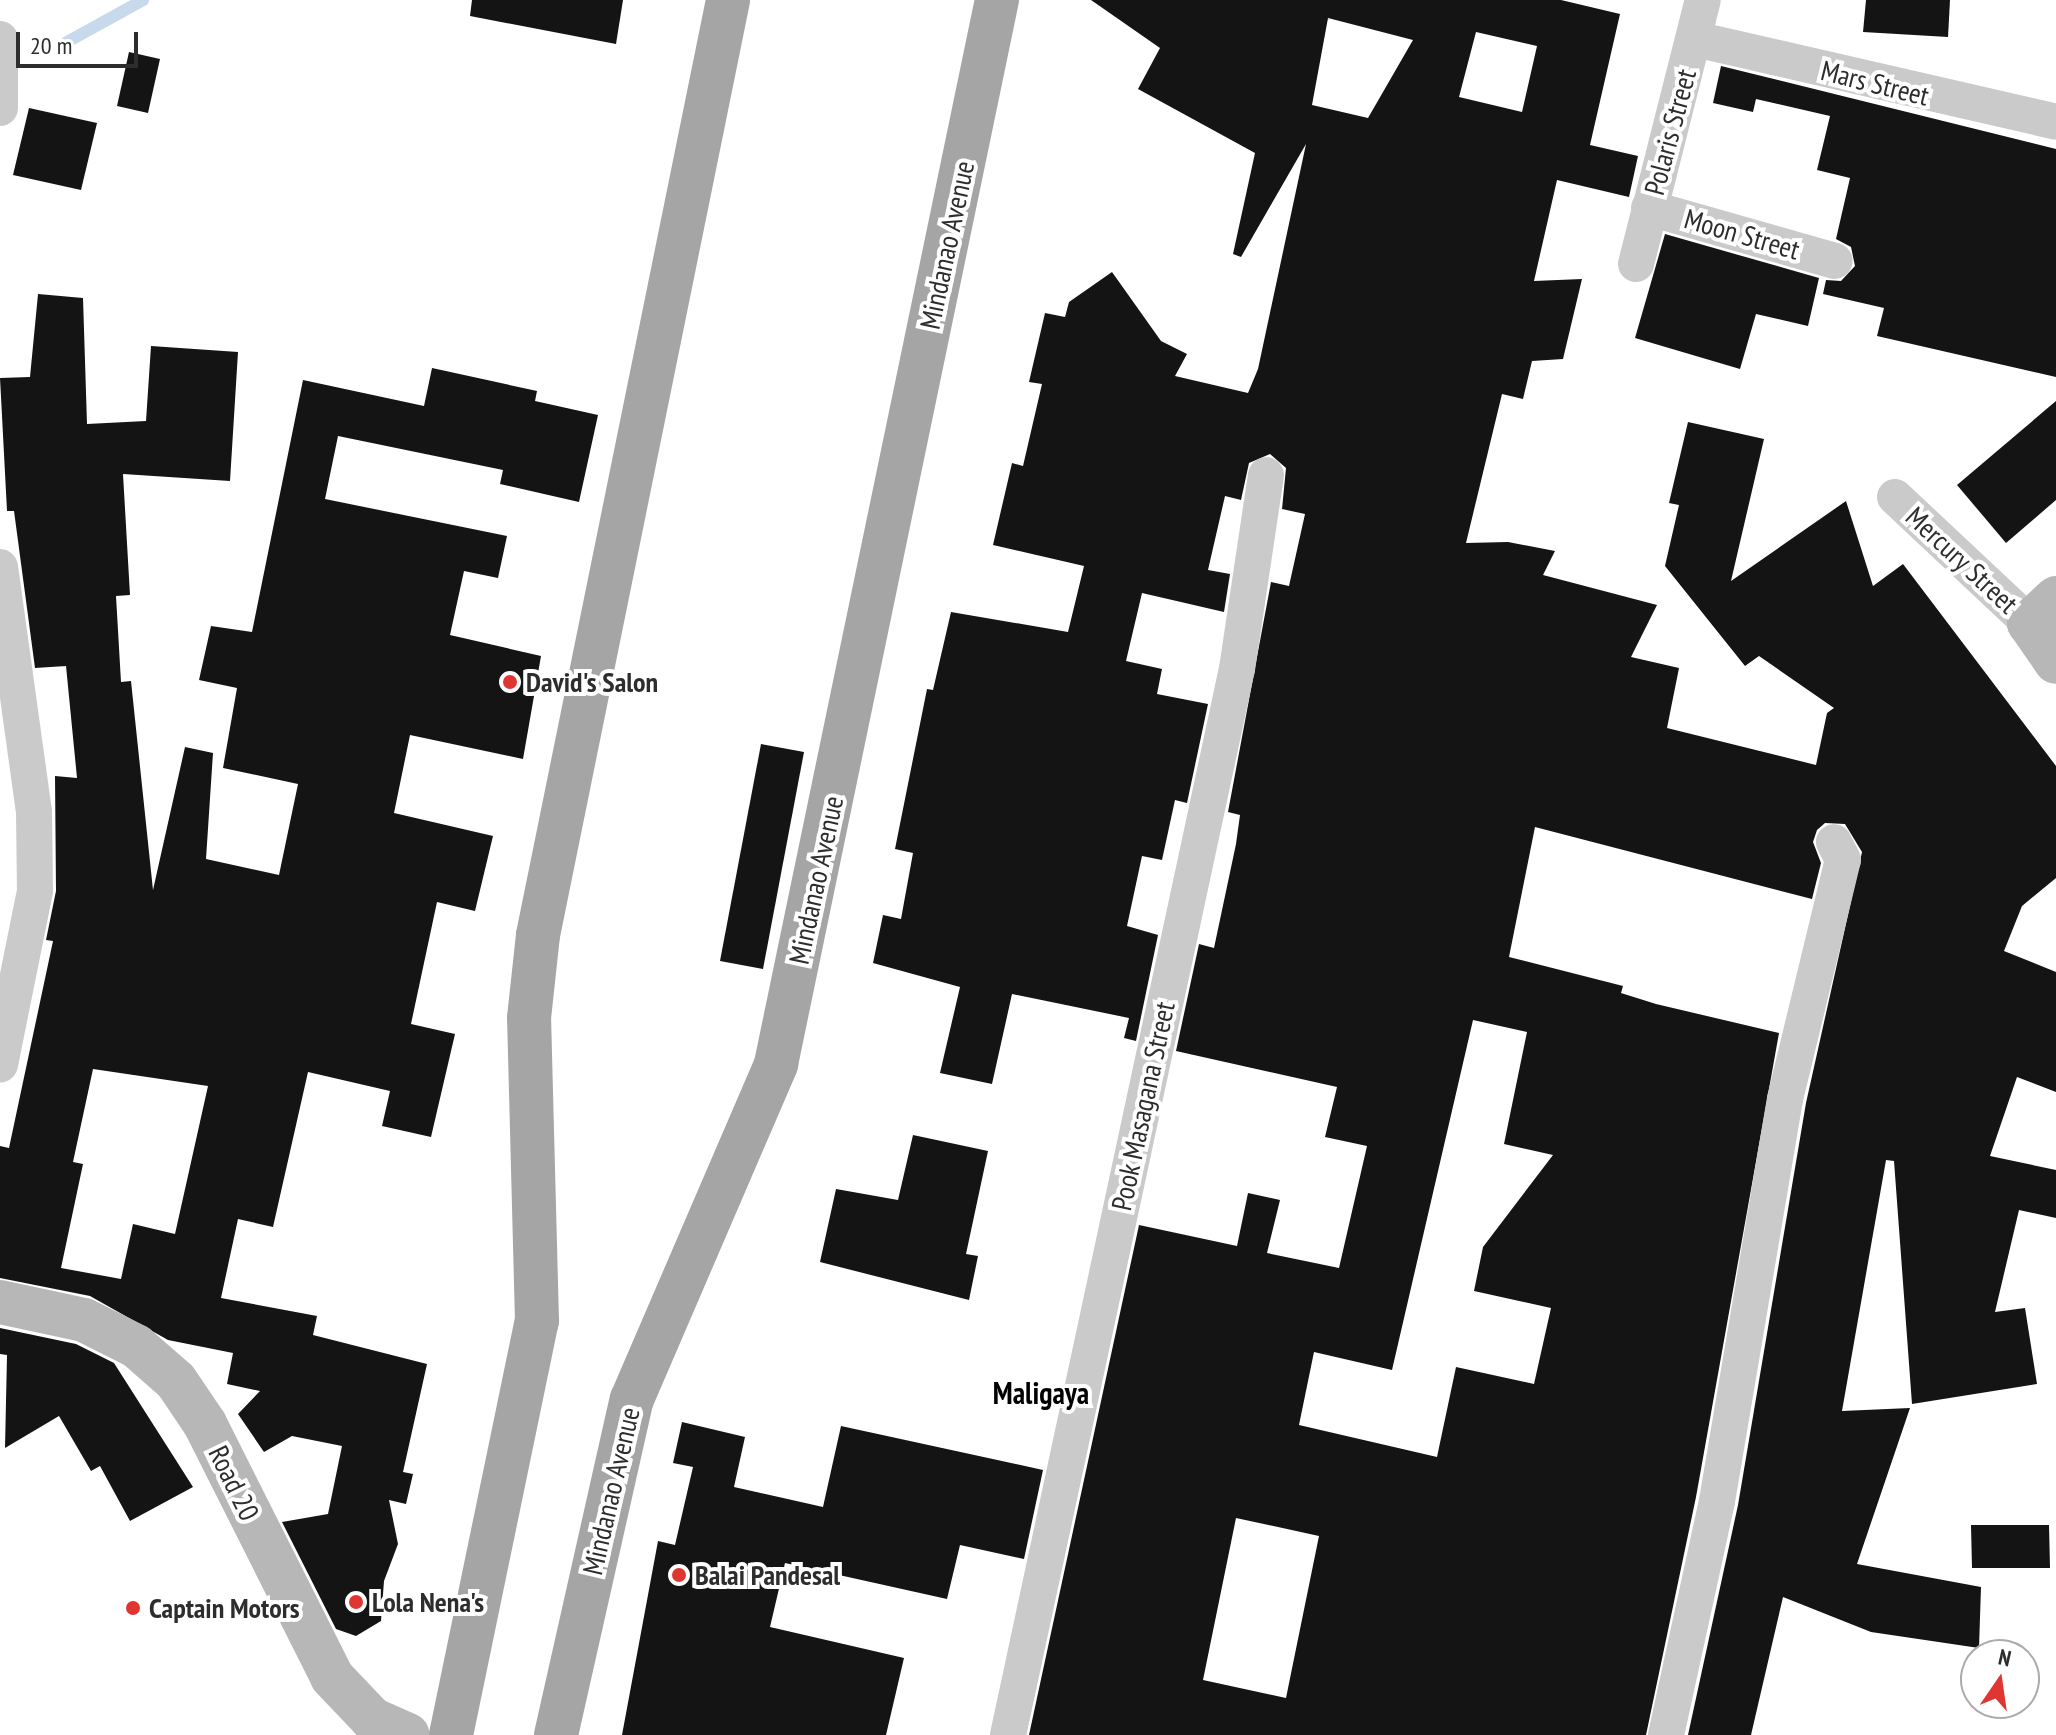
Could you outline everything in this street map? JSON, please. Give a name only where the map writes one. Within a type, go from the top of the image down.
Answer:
[{"type":"main road","points":[[451,1735],[537,1321],[529,1018],[538,935],[728,0]]},
{"type":"main road","name":"Mindanao Avenue","points":[[556,1735],[632,1399],[776,1064],[997,0]]},
{"type":"street","name":"Polaris Street","points":[[1636,264],[1703,0]]},
{"type":"street","points":[[0,39],[0,108]]},
{"type":"street","name":"Mars Street","points":[[1695,39],[2056,122]]},
{"type":"street","name":"Moon Street","points":[[1649,208],[1835,261]]},
{"type":"street","name":"Pook Masagana Street","points":[[1008,1735],[1237,669],[1266,475]]},
{"type":"street","name":"Mercury Street","points":[[1895,497],[2042,611],[2056,662]]},
{"type":"street","points":[[0,567],[34,811],[35,891],[0,1064]]},
{"type":"street","points":[[1666,1735],[1717,1501],[1785,1099],[1843,860],[1834,842]]},
{"type":"street","name":"Road 20","points":[[0,1302],[84,1320],[136,1346],[176,1381],[205,1424],[332,1677],[372,1719],[408,1735]]},
{"type":"building","points":[[472,0],[623,0],[616,44],[470,16]]},
{"type":"building","points":[[1091,0],[1561,0],[1620,14],[1590,145],[1638,156],[1629,197],[1557,180],[1534,281],[1582,279],[1563,359],[1532,361],[1523,399],[1502,394],[1466,543],[1508,542],[1555,551],[1543,575],[1657,605],[1631,657],[1679,668],[1667,728],[1816,765],[1827,713],[1834,708],[1759,656],[1745,666],[1665,566],[1679,505],[1669,503],[1688,422],[1764,439],[1731,581],[1846,501],[1873,586],[1903,564],[2056,766],[2056,878],[2022,906],[2004,951],[2056,972],[2056,1092],[2017,1077],[1990,1156],[2056,1170],[2056,1218],[2019,1210],[1995,1312],[2025,1308],[2037,1384],[1912,1404],[1894,1161],[1886,1160],[1842,1411],[1910,1408],[1857,1564],[1981,1587],[1979,1639],[1960,1639],[1960,1645],[1871,1632],[1783,1597],[1751,1735],[1688,1735],[1738,1505],[1806,1103],[1862,852],[1845,824],[1825,823],[1817,830],[1813,842],[1821,863],[1812,899],[1535,827],[1509,957],[1623,986],[1621,993],[1656,1004],[1779,1033],[1696,1497],[1646,1735],[1029,1735],[1139,1225],[1237,1246],[1248,1193],[1280,1200],[1267,1253],[1339,1268],[1367,1146],[1325,1137],[1337,1087],[1176,1051],[1199,944],[1214,948],[1236,844],[1240,815],[1228,812],[1271,582],[1289,586],[1305,514],[1282,509],[1286,468],[1270,454],[1249,463],[1241,500],[1225,496],[1208,570],[1230,574],[1224,612],[1142,593],[1126,661],[1162,669],[1157,694],[1208,704],[1187,803],[1175,800],[1162,860],[1142,856],[1127,926],[1158,935],[1136,1041],[1124,1038],[1129,1018],[1012,994],[992,1084],[940,1073],[960,987],[873,963],[883,915],[901,919],[913,853],[895,849],[927,689],[933,690],[951,612],[1068,632],[1084,566],[993,545],[1012,463],[1023,466],[1042,384],[1029,382],[1045,313],[1065,317],[1069,302],[1112,272],[1161,341],[1187,354],[1175,376],[1248,393],[1258,369],[1306,144],[1241,257],[1233,254],[1255,153],[1138,89],[1160,48]],"holes":[[[1328,18],[1413,40],[1368,118],[1312,105]],[[1476,32],[1537,46],[1522,112],[1459,97]],[[1473,1020],[1527,1032],[1504,1144],[1553,1155],[1483,1247],[1474,1291],[1551,1308],[1534,1384],[1456,1367],[1437,1457],[1299,1425],[1314,1352],[1392,1370]],[[1236,1518],[1319,1536],[1286,1698],[1203,1680]]]},
{"type":"building","points":[[1866,0],[1950,0],[1948,37],[1863,32]]},
{"type":"building","points":[[129,52],[160,59],[148,113],[117,106]]},
{"type":"building","points":[[1721,66],[2056,149],[2056,377],[1877,336],[1884,308],[1823,294],[1826,280],[1841,281],[1855,266],[1851,247],[1836,239],[1850,178],[1817,170],[1830,116],[1756,99],[1753,112],[1713,103]]},
{"type":"building","points":[[29,108],[97,123],[81,190],[13,175]]},
{"type":"building","points":[[1665,234],[1819,278],[1808,326],[1756,314],[1740,369],[1635,338]]},
{"type":"building","points":[[38,294],[83,298],[87,424],[146,421],[151,346],[238,352],[230,481],[123,474],[130,595],[116,596],[121,682],[131,681],[153,890],[185,747],[213,753],[206,859],[279,875],[298,784],[223,768],[237,688],[199,680],[211,626],[252,632],[303,380],[424,406],[432,368],[537,391],[535,401],[598,415],[579,502],[500,484],[503,470],[338,436],[325,499],[507,536],[498,578],[464,571],[450,635],[541,656],[523,759],[410,735],[394,813],[493,836],[475,911],[437,902],[411,1024],[455,1034],[431,1137],[382,1126],[390,1091],[308,1072],[273,1227],[238,1219],[221,1298],[317,1316],[313,1335],[427,1364],[403,1472],[413,1474],[406,1504],[389,1500],[398,1544],[384,1581],[381,1621],[356,1636],[336,1629],[282,1522],[328,1514],[342,1446],[292,1436],[264,1452],[238,1414],[260,1391],[227,1384],[233,1353],[168,1340],[90,1296],[0,1278],[0,1146],[9,1148],[53,941],[46,940],[56,891],[55,776],[77,778],[66,666],[35,668],[14,511],[7,511],[0,378],[30,377]],"holes":[[[93,1069],[208,1086],[175,1234],[133,1224],[121,1279],[61,1268],[83,1164],[73,1162]]]},
{"type":"building","points":[[2056,401],[2056,500],[2006,543],[1957,485]]},
{"type":"building","points":[[761,744],[804,752],[763,969],[720,961]]},
{"type":"building","points":[[913,1135],[988,1151],[966,1254],[978,1256],[969,1300],[820,1262],[836,1189],[898,1200]]},
{"type":"building","points":[[0,1328],[76,1344],[114,1363],[193,1487],[130,1521],[100,1466],[91,1471],[59,1416],[5,1448],[7,1355],[0,1354]]},
{"type":"building","points":[[682,1422],[745,1437],[734,1487],[823,1507],[841,1426],[1043,1470],[1024,1559],[960,1545],[947,1599],[785,1563],[770,1627],[904,1658],[886,1735],[622,1735],[658,1541],[675,1545],[693,1467],[673,1463]]},
{"type":"building","points":[[1971,1525],[2049,1525],[2050,1568],[1972,1568]]},
{"type":"waterway","points":[[67,42],[143,0]]},
{"type":"place","name":"David's Salon","points":[[510,682]]},
{"type":"place","name":"Balai Pandesal","points":[[679,1575]]},
{"type":"place","name":"Lola Nena's","points":[[356,1602]]},
{"type":"place","name":"Captain Motors","points":[[133,1608]]},
{"type":"district","name":"Maligaya","points":[[1041,1393]]}]
